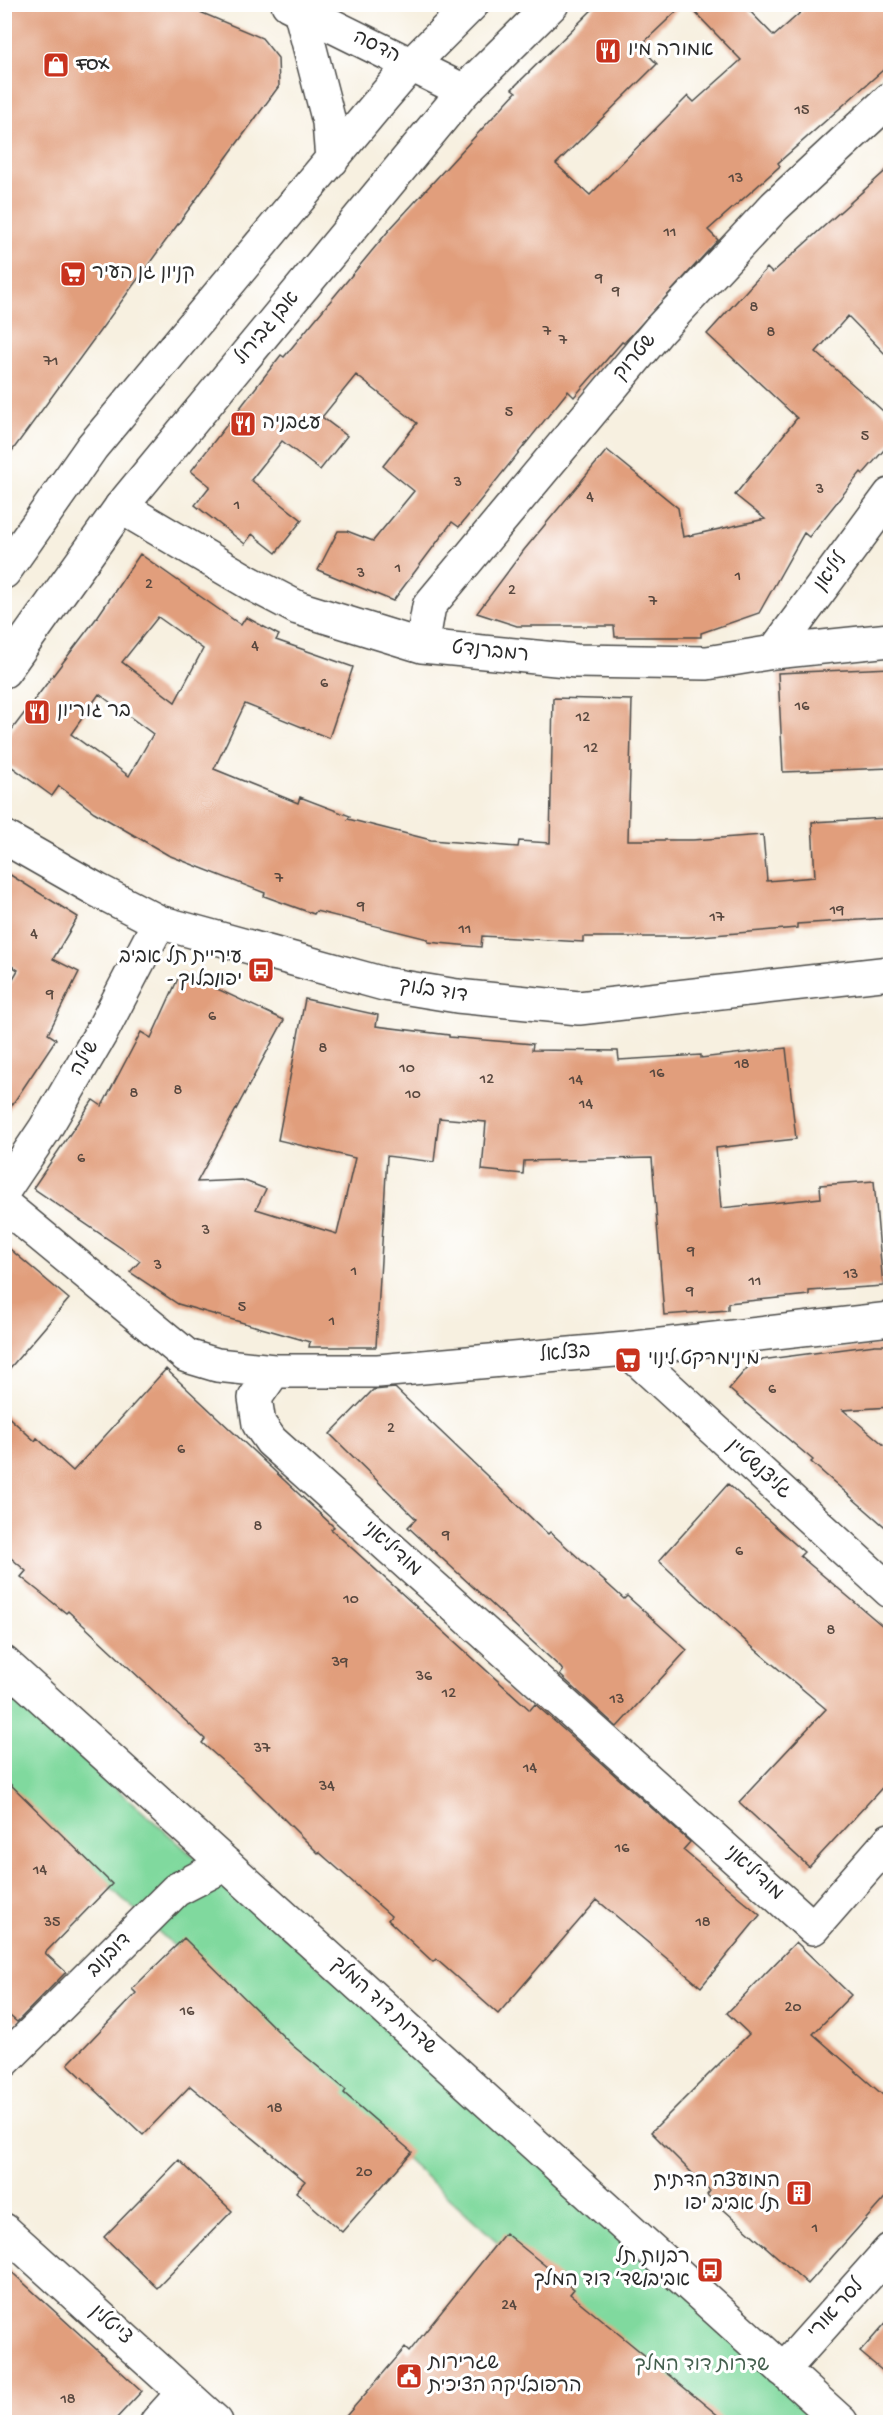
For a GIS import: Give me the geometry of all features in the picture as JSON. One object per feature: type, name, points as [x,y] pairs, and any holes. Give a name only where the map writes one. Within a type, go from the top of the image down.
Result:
[{"type":"street","points":[[4,572],[92,447],[411,65],[472,4]]},
{"type":"street","name":"אבן גבירול","points":[[4,671],[121,507],[464,91],[552,4]]},
{"type":"street","points":[[294,7],[329,122],[332,160]]},
{"type":"street","name":"הדסה","points":[[294,7],[464,91]]},
{"type":"street","name":"שטרוק","points":[[422,646],[429,606],[659,330],[775,206],[891,99]]},
{"type":"street","name":"ליליאן","points":[[774,652],[891,495]]},
{"type":"street","name":"רמברנדט","points":[[121,507],[250,583],[298,608],[422,646],[576,661],[707,663],[774,652],[891,640]]},
{"type":"street","name":"דוד בלוך","points":[[4,837],[159,922],[384,984],[457,996],[579,1008],[891,973]]},
{"type":"street","name":"שילה","points":[[4,1190],[45,1129],[96,1042],[159,922]]},
{"type":"street","points":[[4,1205],[187,1356],[217,1365],[274,1371]]},
{"type":"street","name":"בצלאל","points":[[274,1371],[378,1371],[626,1349],[891,1320]]},
{"type":"street","name":"גליצנשטיין","points":[[626,1349],[891,1591]]},
{"type":"street","name":"מודיליאני","points":[[274,1371],[255,1398],[259,1424],[271,1441],[813,1928],[891,1840]]},
{"type":"street","name":"שדרות דוד המלך","points":[[4,1663],[841,2422]]},
{"type":"street","name":"דובנוב","points":[[4,2061],[176,1890],[226,1864]]},
{"type":"street","name":"צייטלין","points":[[4,2230],[216,2422]]},
{"type":"street","name":"לסר אורי","points":[[783,2370],[891,2250]]},
{"type":"street","points":[[158,2422],[183,2393]]},
{"type":"green space","name":"שדרות דוד המלך","points":[[4,1690],[838,2422],[694,2422],[5,1791]]},
{"type":"building","name":"קניון גן העיר","points":[[4,4],[181,4],[262,38],[278,58],[279,86],[4,462]]},
{"type":"building","points":[[598,4],[684,4],[640,46],[657,64],[556,164],[590,195],[688,96],[694,102],[741,60],[687,4],[743,4],[774,36],[810,4],[891,4],[891,63],[778,163],[780,166],[708,230],[718,240],[624,343],[622,342],[574,397],[568,391],[459,527],[452,522],[393,601],[318,570],[338,531],[347,531],[373,541],[414,491],[383,466],[417,423],[356,375],[322,417],[347,436],[320,470],[282,441],[251,480],[302,520],[276,553],[252,534],[245,544],[195,505],[210,486],[191,471],[281,355],[284,357],[390,229],[516,92],[512,89]]},
{"type":"building","points":[[891,166],[891,360],[848,316],[816,352],[891,418],[891,442],[863,474],[861,472],[809,537],[804,533],[759,613],[701,633],[701,637],[615,637],[614,626],[517,626],[477,613],[524,550],[607,450],[678,508],[683,537],[765,519],[735,495],[797,418],[707,334],[767,268],[772,273]]},
{"type":"building","points":[[140,554],[241,625],[246,617],[279,635],[276,640],[353,667],[329,738],[245,704],[214,769],[298,803],[300,797],[350,816],[348,819],[431,840],[518,847],[519,841],[550,843],[553,698],[632,700],[628,840],[693,840],[763,835],[767,881],[815,877],[812,822],[887,818],[891,918],[797,924],[797,928],[689,937],[583,937],[583,942],[482,936],[481,947],[428,942],[428,939],[316,911],[314,914],[264,896],[265,893],[168,855],[94,812],[59,786],[52,796],[4,761],[4,740],[98,616]],"holes":[[[158,617],[203,649],[175,702],[122,662]],[[99,694],[153,734],[129,776],[71,734]]]},
{"type":"building","points":[[891,668],[891,768],[783,772],[778,673]]},
{"type":"building","points":[[4,871],[78,917],[53,959],[79,972],[48,1034],[56,1039],[4,1117],[4,994],[18,970],[4,961]]},
{"type":"building","points":[[181,972],[284,1020],[197,1182],[242,1180],[266,1189],[256,1209],[337,1234],[355,1158],[278,1140],[305,999],[378,1015],[376,1026],[449,1035],[449,1037],[533,1044],[532,1050],[618,1051],[619,1060],[701,1055],[701,1058],[786,1048],[796,1139],[716,1148],[721,1208],[821,1198],[820,1185],[874,1181],[883,1286],[809,1291],[809,1295],[728,1303],[728,1310],[664,1315],[652,1158],[524,1161],[523,1174],[482,1170],[486,1122],[439,1118],[434,1162],[387,1156],[376,1347],[309,1347],[310,1342],[178,1304],[130,1272],[140,1261],[33,1188],[93,1100],[102,1106],[141,1032],[151,1038]]},
{"type":"building","points":[[4,1244],[69,1299],[4,1375]]},
{"type":"building","points":[[875,1345],[891,1345],[891,1407],[843,1410],[891,1451],[891,1532],[811,1462],[813,1460],[729,1389],[753,1361]]},
{"type":"building","points":[[166,1369],[334,1527],[331,1529],[530,1710],[535,1704],[690,1842],[683,1850],[760,1915],[701,1987],[597,1900],[498,2014],[436,1959],[433,1962],[388,1920],[391,1916],[318,1853],[251,1786],[202,1743],[205,1739],[68,1611],[66,1613],[21,1577],[26,1571],[4,1552],[4,1413],[35,1441],[37,1438],[73,1471]]},
{"type":"building","points":[[395,1388],[548,1534],[550,1532],[624,1599],[627,1596],[687,1650],[617,1727],[560,1675],[563,1671],[561,1668],[408,1527],[416,1519],[330,1434],[373,1390]]},
{"type":"building","points":[[728,1484],[804,1552],[800,1556],[891,1633],[891,1778],[809,1867],[739,1802],[826,1709],[750,1645],[659,1561]]},
{"type":"building","points":[[4,1778],[112,1884],[45,1953],[66,1972],[17,2022],[4,2011]]},
{"type":"building","points":[[184,1938],[292,2045],[346,2090],[344,2093],[412,2152],[342,2232],[296,2192],[305,2181],[190,2086],[143,2135],[68,2064],[136,1993],[132,1989]]},
{"type":"building","points":[[796,1942],[851,1995],[813,2034],[891,2102],[891,2191],[808,2284],[707,2195],[710,2191],[651,2132],[749,2034],[727,2013]]},
{"type":"building","points":[[179,2160],[232,2211],[157,2288],[104,2237]]},
{"type":"building","points":[[505,2233],[574,2289],[570,2294],[726,2422],[341,2422],[405,2348],[409,2352]]},
{"type":"building","points":[[4,2265],[142,2391],[113,2422],[4,2422]]},
{"type":"building","points":[[891,2317],[891,2378],[860,2352]]},
{"type":"place","name":"אמורה מיו","points":[[608,51]]},
{"type":"place","name":"FOX","points":[[56,65]]},
{"type":"place","name":"קניון גן העיר","points":[[73,274]]},
{"type":"place","name":"עגבניה","points":[[243,424]]},
{"type":"place","name":"בר גוריון","points":[[37,712]]},
{"type":"place","name":"עיריית תל אביב - יפו/בלוך","points":[[261,970]]},
{"type":"place","name":"מינימרקט לינוי","points":[[628,1360]]},
{"type":"place","name":"המועצה הדתית תל אביב יפו","points":[[799,2193]]},
{"type":"place","name":"רבנות תל אביב/שד׳ דוד המלך","points":[[710,2270]]},
{"type":"place","name":"שגרירות הרפובליקה הצ'כית","points":[[409,2376]]}]
